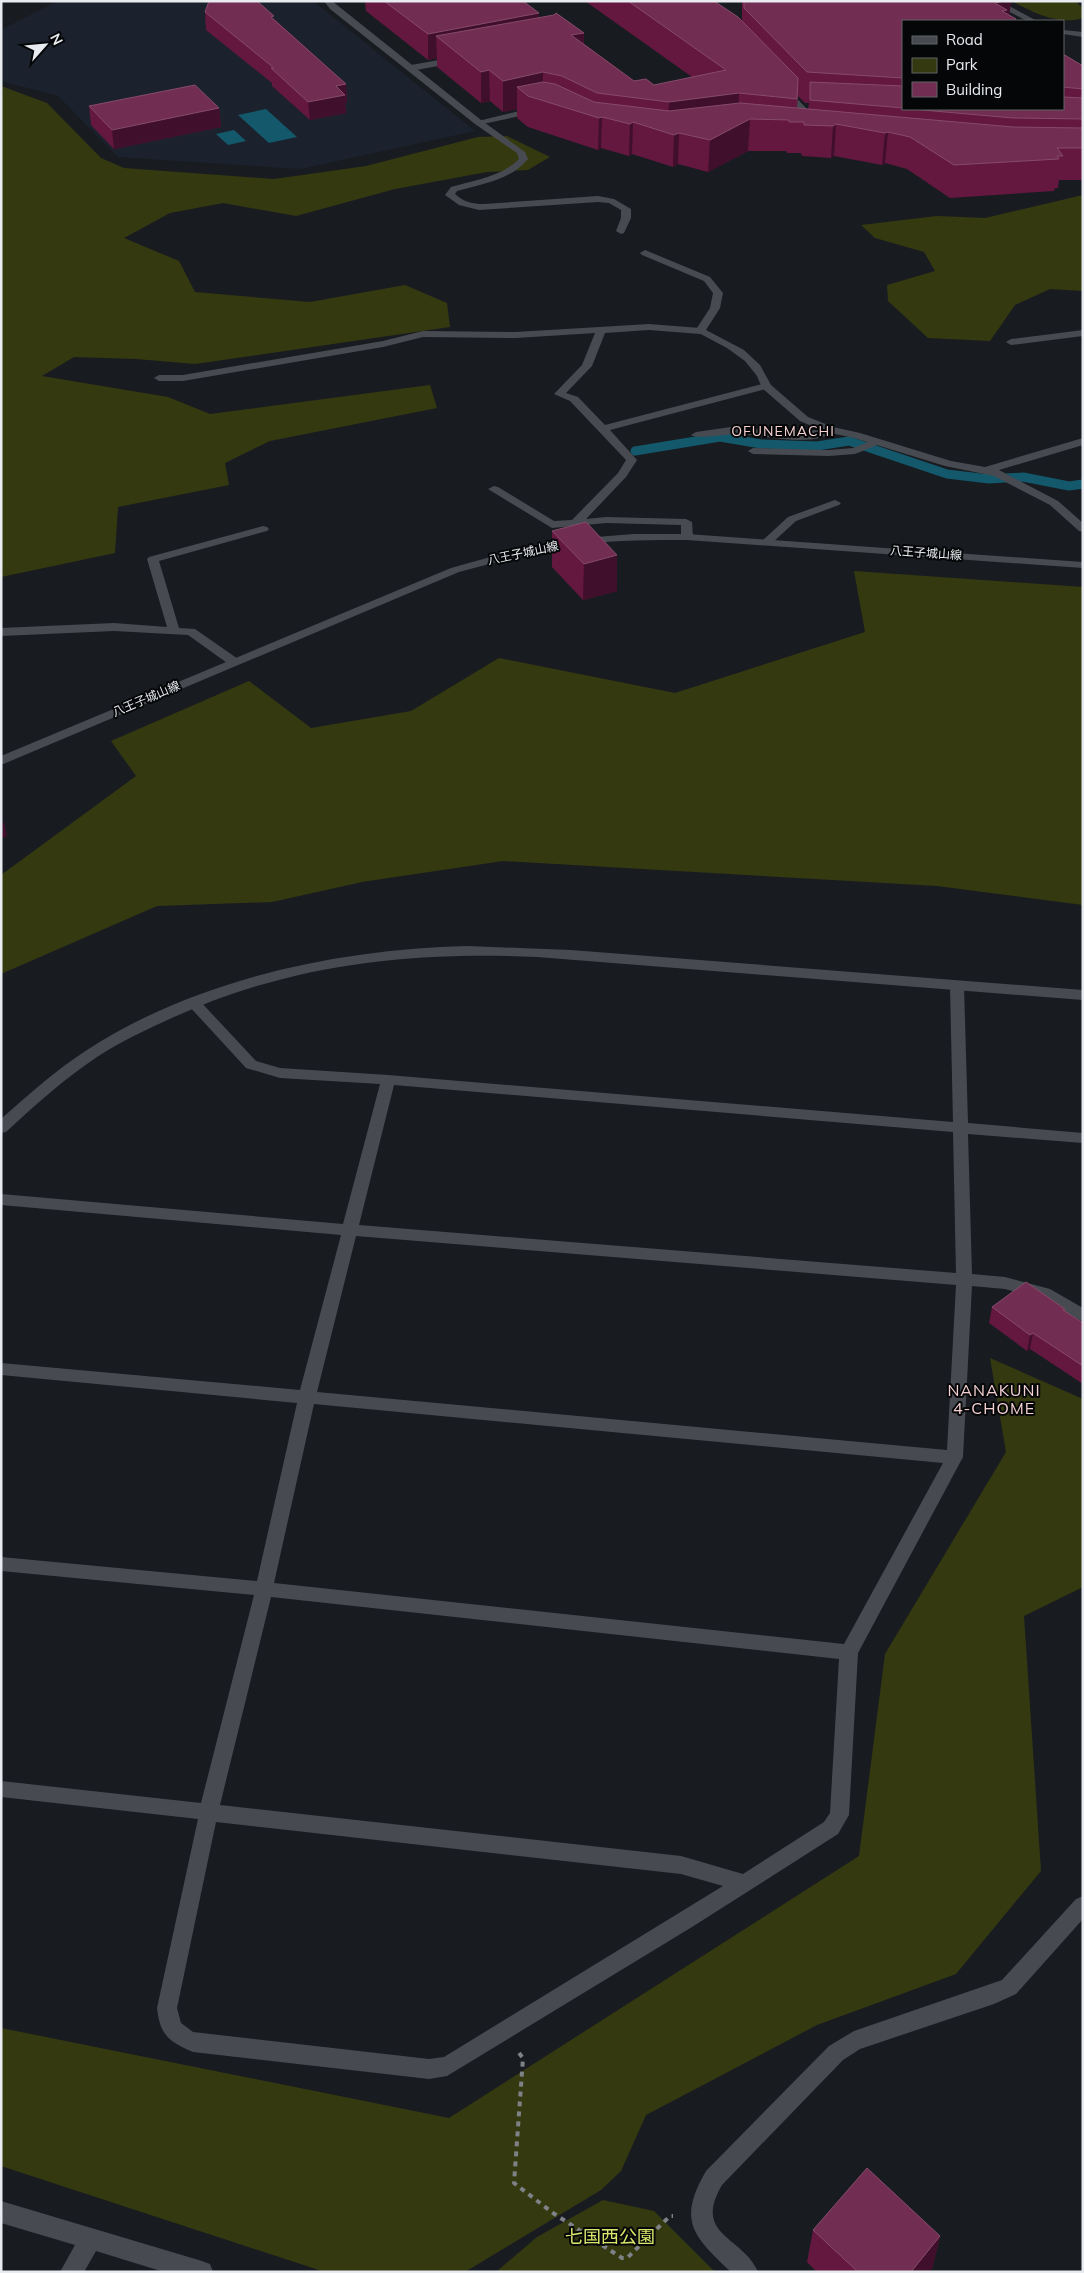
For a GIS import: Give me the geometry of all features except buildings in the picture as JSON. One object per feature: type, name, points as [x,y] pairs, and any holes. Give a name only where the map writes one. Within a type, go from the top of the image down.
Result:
[{"type":"street","points":[[328,1],[333,8],[478,122],[515,146],[524,159],[518,166],[505,173],[454,189],[450,195],[457,202],[470,207],[484,207],[598,199],[611,201],[626,209],[626,218],[621,231]]},
{"type":"street","points":[[993,1],[1031,20]]},
{"type":"street","points":[[1064,32],[1083,34]]},
{"type":"street","points":[[411,68],[467,58]]},
{"type":"street","points":[[775,80],[807,108],[796,134],[811,136]]},
{"type":"street","points":[[478,122],[543,108]]},
{"type":"street","points":[[645,253],[708,279],[718,293],[715,308],[700,331]]},
{"type":"street","points":[[160,378],[183,378],[364,348],[423,334],[516,335],[601,332],[649,327],[700,331],[724,341],[756,365],[765,378],[766,386],[804,418],[830,430],[949,464],[997,473],[1054,503],[1083,529]]},
{"type":"street","points":[[574,523],[622,475],[632,460],[574,398],[559,394],[587,366],[601,332]]},
{"type":"street","points":[[1011,342],[1083,333]]},
{"type":"street","points":[[602,428],[766,386]]},
{"type":"street","points":[[696,435],[731,430],[777,436],[814,436],[830,430]]},
{"type":"street","points":[[753,451],[855,451],[876,442]]},
{"type":"street","points":[[985,471],[1083,442]]},
{"type":"street","points":[[494,489],[552,525],[606,520],[686,522],[687,536]]},
{"type":"street","points":[[768,541],[792,518],[836,503]]},
{"type":"street","points":[[174,630],[153,559],[263,529]]},
{"type":"street","name":"八王子城山線","points":[[1,760],[417,584],[495,558],[583,542],[634,537],[687,536],[1083,565]]},
{"type":"street","points":[[1,632],[114,627],[191,632],[234,662]]},
{"type":"street","points":[[1,1128],[34,1098],[106,1045],[194,1003],[241,986],[333,962],[431,951],[528,952],[1083,995]]},
{"type":"street","points":[[388,1080],[307,1398],[264,1589],[209,1811],[167,2008],[169,2023],[178,2036],[193,2042],[429,2069],[447,2066],[686,1921],[832,1828],[839,1815],[849,1652],[955,1457],[964,1281],[962,1126],[957,986]]},
{"type":"street","points":[[194,1003],[251,1065],[280,1073],[962,1126],[1083,1138]]},
{"type":"street","points":[[1,1199],[350,1230],[1005,1283],[1050,1295],[1083,1316]]},
{"type":"street","points":[[1,1369],[955,1457]]},
{"type":"street","points":[[1,1564],[264,1589],[849,1652]]},
{"type":"street","points":[[1,1789],[681,1864],[744,1883]]},
{"type":"street","points":[[747,2272],[704,2228],[701,2216],[704,2195],[714,2178],[748,2141],[836,2053],[854,2041],[994,1994],[1009,1986],[1083,1905]]},
{"type":"street","points":[[1,2212],[202,2272]]},
{"type":"street","points":[[71,2272],[90,2240]]},
{"type":"path","points":[[523,2058],[514,2183],[553,2213],[622,2258],[627,2258],[670,2216],[701,2216]]},
{"type":"shaded area","points":[[58,1],[313,1],[475,131],[300,169],[118,157],[58,96],[1,81],[1,30]]},
{"type":"green space","points":[[1011,1],[1075,1],[1083,8],[1083,18],[1064,20],[1046,17]]},
{"type":"green space","points":[[1,86],[47,103],[101,158],[124,168],[274,179],[366,166],[478,137],[507,136],[550,157],[528,170],[487,172],[395,189],[296,216],[223,203],[170,213],[124,238],[179,261],[195,292],[310,302],[405,285],[447,303],[450,327],[195,364],[136,359],[74,357],[42,376],[168,397],[210,414],[430,385],[437,408],[270,441],[225,463],[229,485],[118,507],[115,553],[1,577]]},
{"type":"green space","points":[[1083,195],[1083,291],[1050,289],[1015,305],[990,341],[928,338],[888,301],[887,285],[935,271],[924,252],[875,238],[861,225],[937,216],[985,218]]},
{"type":"green space","points":[[854,571],[1083,587],[1083,905],[937,886],[503,861],[362,882],[272,902],[157,906],[1,974],[1,875],[136,776],[111,741],[249,681],[311,728],[411,711],[499,658],[675,693],[865,632]]},
{"type":"green space","points":[[990,1358],[1083,1399],[1083,1587],[1024,1616],[1041,1871],[956,1974],[817,2025],[646,2115],[621,2171],[601,2190],[465,2272],[325,2272],[1,2166],[1,2028],[449,2118],[859,1856],[885,1654],[1006,1452]]},
{"type":"green space","name":"七国西公園","points":[[603,2200],[654,2211],[715,2272],[496,2272],[537,2237]]},
{"type":"water","points":[[266,109],[297,137],[269,143],[238,115]]},
{"type":"water","points":[[234,130],[246,141],[228,145],[216,134]]},
{"type":"waterway","points":[[635,451],[720,437],[761,444],[817,446],[849,441],[947,474],[989,479],[1023,477],[1069,486],[1083,484]]},
{"type":"district","name":"OFUNEMACHI","points":[[783,431]]},
{"type":"district","name":"NANAKUNI 4-CHOME","points":[[994,1399]]}]
